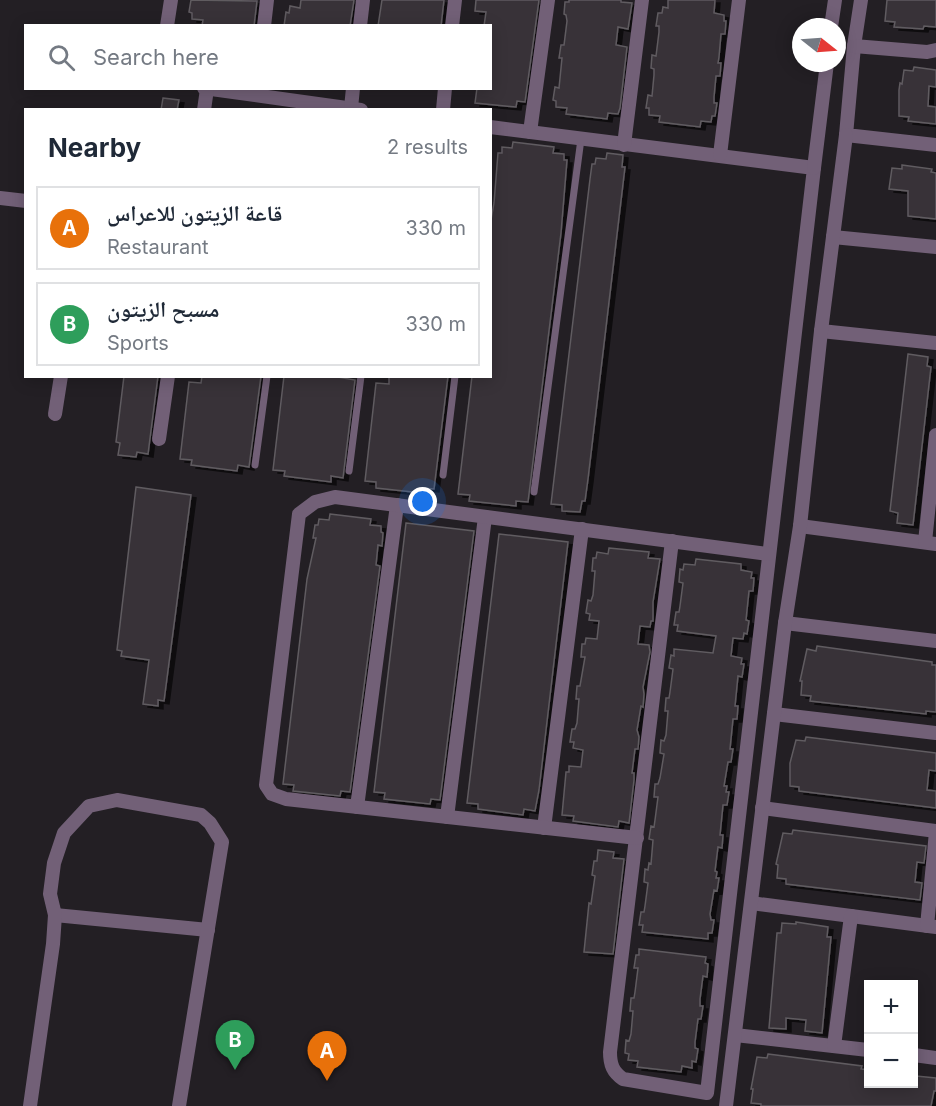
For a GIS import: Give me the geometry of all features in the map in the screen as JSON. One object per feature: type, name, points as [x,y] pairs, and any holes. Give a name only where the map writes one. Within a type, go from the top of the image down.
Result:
[{"type":"street","points":[[167,24],[171,0]]},
{"type":"street","points":[[264,24],[267,0]]},
{"type":"street","points":[[360,24],[363,0]]},
{"type":"street","points":[[452,24],[455,0]]},
{"type":"street","points":[[530,132],[548,0]]},
{"type":"street","points":[[624,145],[642,0]]},
{"type":"street","points":[[720,154],[740,0]]},
{"type":"street","points":[[832,18],[835,0]]},
{"type":"street","points":[[726,1106],[785,623],[800,526],[861,0]]},
{"type":"street","points":[[854,46],[927,52],[936,50]]},
{"type":"street","points":[[672,541],[610,1064],[616,1074],[623,1079],[707,1093],[826,72]]},
{"type":"street","points":[[204,108],[206,90]]},
{"type":"street","points":[[222,90],[255,92],[302,106],[338,108]]},
{"type":"street","points":[[353,90],[356,108]]},
{"type":"street","points":[[443,108],[445,90]]},
{"type":"street","points":[[492,127],[624,145],[720,154],[814,168]]},
{"type":"street","points":[[846,135],[936,145]]},
{"type":"street","points":[[0,198],[24,201]]},
{"type":"street","points":[[833,237],[936,247]]},
{"type":"street","points":[[821,331],[936,343]]},
{"type":"street","points":[[55,414],[61,378]]},
{"type":"street","points":[[159,439],[168,378]]},
{"type":"street","points":[[800,526],[930,543],[936,435]]},
{"type":"street","points":[[637,838],[286,799],[272,794],[266,785],[299,514],[315,502],[335,497],[768,554]]},
{"type":"street","points":[[357,807],[397,505]]},
{"type":"street","points":[[447,817],[485,517]]},
{"type":"street","points":[[544,828],[582,530]]},
{"type":"street","points":[[785,623],[936,641]]},
{"type":"street","points":[[774,714],[936,733]]},
{"type":"street","points":[[30,1106],[53,944],[55,915],[50,894],[54,863],[64,832],[89,806],[117,800],[201,814],[210,823],[222,842],[179,1106]]},
{"type":"street","points":[[751,903],[932,927],[936,831],[762,808]]},
{"type":"street","points":[[55,915],[208,930]]},
{"type":"street","points":[[834,1046],[851,916]]},
{"type":"street","points":[[735,1035],[864,1050]]},
{"type":"street","points":[[918,1056],[936,1058]]},
{"type":"lane","points":[[534,492],[580,139]]},
{"type":"lane","points":[[255,465],[267,378]]},
{"type":"lane","points":[[349,471],[361,378]]},
{"type":"lane","points":[[442,475],[455,378]]},
{"type":"building","points":[[191,0],[257,1],[254,24],[202,24],[203,20],[192,19],[192,13],[189,12]]},
{"type":"building","points":[[301,0],[354,0],[350,24],[284,24],[286,12],[289,13],[290,6],[300,8]]},
{"type":"building","points":[[382,0],[444,0],[441,24],[378,24]]},
{"type":"building","points":[[476,0],[539,0],[525,102],[517,101],[516,107],[475,103],[477,90],[492,90],[492,24],[484,24],[486,12],[475,11]]},
{"type":"building","points":[[569,0],[621,0],[621,2],[632,3],[628,29],[618,27],[616,45],[627,47],[620,108],[618,114],[608,113],[607,119],[566,114],[567,108],[556,107],[556,101],[553,100],[555,87],[559,88],[562,58],[559,58],[561,45],[564,45],[567,21],[564,14],[565,2]]},
{"type":"building","points":[[668,0],[715,0],[714,13],[724,15],[724,21],[726,21],[725,34],[721,34],[718,63],[721,63],[720,76],[716,76],[715,116],[712,116],[711,122],[701,121],[700,127],[659,122],[660,116],[649,115],[649,108],[646,108],[648,95],[652,96],[654,69],[651,68],[652,55],[656,56],[659,32],[659,26],[656,26],[658,13],[662,13],[663,7],[668,8]]},
{"type":"building","points":[[887,0],[936,0],[936,27],[924,26],[923,29],[894,27],[895,22],[885,21]]},
{"type":"building","points":[[914,67],[936,70],[936,87],[929,86],[928,106],[936,107],[936,124],[908,121],[909,117],[899,116],[900,83],[902,84],[904,70],[913,71]]},
{"type":"building","points":[[163,98],[179,100],[177,108],[161,108]]},
{"type":"building","points":[[513,142],[554,147],[553,153],[564,154],[564,160],[567,160],[561,233],[528,502],[516,501],[516,506],[469,501],[470,495],[458,494],[472,378],[492,378],[492,214],[498,153],[502,153],[502,147],[512,148]]},
{"type":"building","points":[[607,153],[623,155],[622,167],[625,167],[588,479],[585,501],[582,501],[580,512],[562,511],[562,505],[551,504],[590,179],[592,164],[595,164],[596,158],[606,159]]},
{"type":"building","points":[[902,165],[932,169],[931,172],[936,173],[936,219],[908,216],[908,191],[889,189],[892,168],[902,169]]},
{"type":"building","points":[[908,354],[928,357],[927,366],[931,367],[913,525],[897,523],[898,513],[890,511]]},
{"type":"building","points":[[124,378],[158,378],[148,454],[137,452],[136,457],[118,455],[120,443],[116,442]]},
{"type":"building","points":[[202,378],[261,378],[249,467],[238,465],[237,471],[191,465],[192,460],[180,459],[189,382],[201,383]]},
{"type":"building","points":[[284,378],[355,380],[343,478],[331,476],[331,482],[284,476],[285,471],[273,470]]},
{"type":"building","points":[[389,378],[448,378],[434,489],[423,488],[422,493],[376,488],[376,482],[365,481],[376,383],[389,384]]},
{"type":"building","points":[[136,487],[191,495],[164,701],[158,700],[158,706],[143,704],[149,660],[121,656],[122,651],[117,650]]},
{"type":"building","points":[[330,514],[371,519],[370,525],[381,526],[383,533],[382,546],[378,545],[376,565],[380,566],[350,792],[341,791],[340,796],[293,791],[294,785],[283,784],[307,579],[316,538],[313,538],[315,525],[318,525],[319,519],[329,520]]},
{"type":"building","points":[[406,523],[474,531],[440,800],[431,799],[430,804],[384,799],[385,793],[374,792]]},
{"type":"building","points":[[499,534],[568,542],[539,790],[535,811],[524,809],[523,815],[478,809],[478,804],[467,803]]},
{"type":"building","points":[[609,548],[649,552],[648,558],[660,559],[653,602],[653,621],[650,627],[640,626],[638,644],[649,645],[650,652],[643,687],[643,707],[641,706],[637,730],[638,749],[635,749],[632,773],[634,773],[634,780],[629,823],[619,821],[618,827],[573,821],[574,816],[562,815],[566,772],[569,772],[569,766],[581,767],[583,750],[573,748],[574,742],[570,742],[572,729],[575,729],[577,723],[579,699],[576,699],[577,686],[580,686],[585,657],[581,657],[582,644],[585,644],[586,638],[597,639],[599,621],[589,620],[590,614],[586,613],[588,600],[591,601],[593,595],[595,571],[592,571],[593,558],[596,558],[597,552],[608,554]]},
{"type":"building","points":[[696,559],[741,564],[741,570],[752,572],[751,578],[754,578],[753,591],[749,591],[747,634],[744,633],[743,639],[733,638],[731,656],[742,658],[741,664],[744,664],[742,677],[738,676],[735,706],[738,706],[737,719],[733,719],[730,749],[733,749],[724,786],[727,786],[726,792],[729,792],[727,805],[723,805],[720,835],[723,835],[722,848],[718,847],[715,871],[717,872],[716,878],[719,878],[717,891],[714,890],[710,914],[711,920],[714,920],[712,933],[708,933],[708,939],[642,932],[643,925],[639,925],[641,912],[644,912],[648,883],[644,882],[645,869],[648,870],[649,863],[651,864],[653,840],[649,839],[651,826],[654,827],[658,797],[654,797],[655,784],[658,784],[660,778],[664,754],[660,753],[661,740],[664,741],[666,735],[668,711],[665,711],[666,698],[669,698],[673,669],[669,668],[671,655],[674,656],[674,649],[713,653],[716,636],[677,631],[678,625],[674,625],[676,612],[679,612],[683,583],[679,582],[680,569],[683,570],[684,564],[695,565]]},
{"type":"building","points":[[817,646],[932,662],[932,665],[936,665],[936,712],[926,711],[926,714],[810,701],[811,696],[801,695],[802,681],[800,681],[807,649],[816,651]]},
{"type":"building","points":[[806,737],[936,753],[936,771],[929,770],[927,790],[936,791],[936,808],[799,791],[799,787],[790,786],[790,763],[796,740],[805,741]]},
{"type":"building","points":[[793,830],[926,846],[924,863],[917,862],[915,882],[922,883],[920,900],[786,884],[786,879],[777,878],[778,865],[776,864],[783,833],[792,834]]},
{"type":"building","points":[[598,850],[614,852],[613,858],[624,859],[613,954],[584,952],[589,903],[591,904],[595,876],[592,875]]},
{"type":"building","points":[[796,922],[828,927],[827,937],[831,937],[822,1033],[805,1031],[806,1020],[786,1018],[786,1029],[769,1028],[777,933],[781,933],[782,923],[796,924]]},
{"type":"building","points":[[639,949],[706,957],[707,977],[703,976],[700,1006],[703,1006],[701,1019],[698,1019],[695,1042],[695,1048],[698,1049],[696,1062],[692,1061],[692,1068],[682,1066],[681,1072],[637,1067],[638,1061],[628,1060],[629,1054],[625,1053],[626,1040],[629,1041],[631,1034],[633,1011],[630,1011],[631,998],[634,998],[635,992],[638,968],[634,968]]},
{"type":"building","points":[[768,1054],[862,1066],[864,1088],[918,1088],[918,1076],[936,1078],[936,1091],[934,1091],[931,1106],[761,1106],[761,1104],[751,1103],[753,1089],[751,1089],[757,1057],[767,1058]]},
{"type":"place","name":"مسبح الزيتون","points":[[235,1070]]},
{"type":"place","name":"قاعة الزيتون للاعراس","points":[[327,1081]]}]
